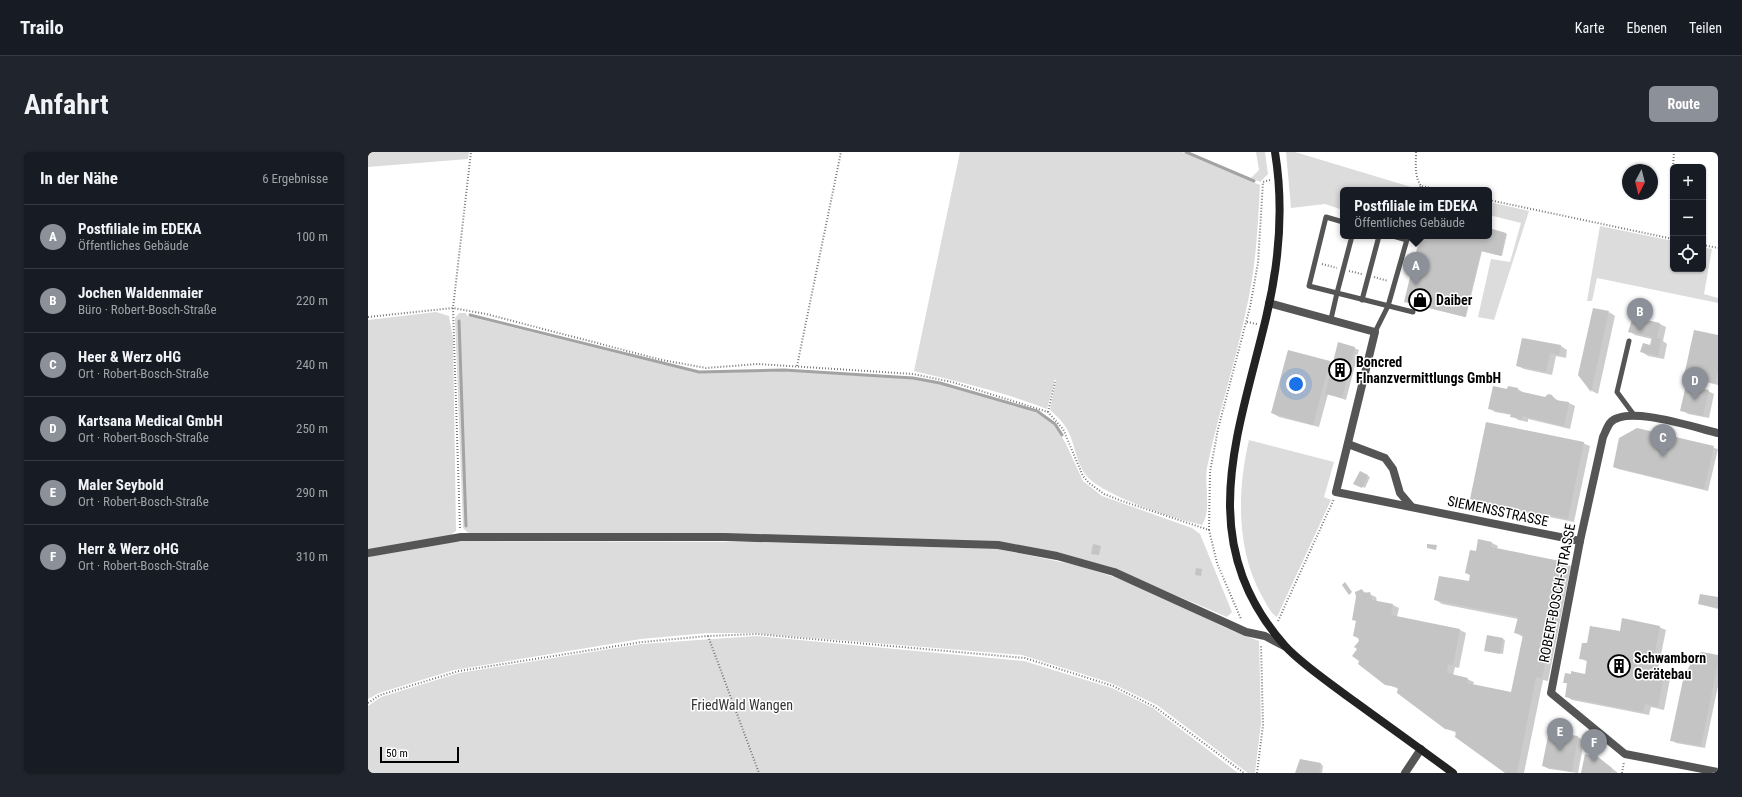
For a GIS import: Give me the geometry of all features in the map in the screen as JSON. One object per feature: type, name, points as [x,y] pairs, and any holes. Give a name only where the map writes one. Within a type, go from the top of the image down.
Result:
[{"type":"street","points":[[1275,152],[1280,179],[1278,250],[1269,303],[1240,423],[1229,500],[1233,543],[1241,574],[1254,603],[1273,631],[1287,647],[1321,677],[1454,773]]},
{"type":"street","points":[[1269,303],[1376,332],[1336,492]]},
{"type":"street","name":"ROBERT-BOSCH-STRASSE","points":[[1718,433],[1634,415],[1622,416],[1610,423],[1603,437],[1580,541],[1551,693],[1625,754],[1718,772]]},
{"type":"street","points":[[1348,444],[1385,458],[1393,469],[1400,493],[1411,506]]},
{"type":"street","name":"SIEMENSSTRASSE","points":[[1336,492],[1580,541]]},
{"type":"street","points":[[368,553],[461,537],[733,537],[998,545],[1057,556],[1114,572],[1246,632],[1261,635],[1287,647]]},
{"type":"street","points":[[1405,773],[1421,749]]},
{"type":"lane","points":[[1340,221],[1326,217],[1309,286],[1413,312]]},
{"type":"lane","points":[[1331,319],[1351,239]]},
{"type":"lane","points":[[1362,300],[1378,239]]},
{"type":"lane","points":[[1376,332],[1388,306],[1408,239]]},
{"type":"lane","points":[[1629,341],[1617,392],[1634,415]]},
{"type":"path","points":[[461,537],[453,308],[471,152]]},
{"type":"path","points":[[797,367],[841,152]]},
{"type":"path","points":[[1416,152],[1416,176],[1421,186],[1426,187]]},
{"type":"path","points":[[1673,164],[1674,152]]},
{"type":"path","points":[[1246,632],[1217,563],[1209,530],[1210,472],[1218,429],[1247,322],[1258,263],[1263,182],[1271,179],[1280,179]]},
{"type":"path","points":[[1672,236],[1673,200]]},
{"type":"path","points":[[1492,201],[1670,238]]},
{"type":"path","points":[[1706,246],[1718,248]]},
{"type":"path","points":[[1315,262],[1395,283]]},
{"type":"path","points":[[368,317],[453,308],[486,314],[662,360],[706,368],[758,364],[913,374],[952,382],[1048,412],[1063,429],[1083,476],[1089,483],[1104,494],[1209,530]]},
{"type":"path","points":[[1247,322],[1252,323]]},
{"type":"path","points":[[1048,412],[1055,382]]},
{"type":"path","points":[[1273,631],[1332,504],[1336,492]]},
{"type":"path","points":[[368,703],[380,695],[459,671],[588,649],[708,636],[756,634],[1025,658],[1113,686],[1155,707],[1244,773]]},
{"type":"path","points":[[1257,773],[1263,725],[1261,635]]},
{"type":"path","points":[[708,636],[759,773]]},
{"type":"green space","points":[[368,152],[469,152],[468,159],[368,167]]},
{"type":"green space","points":[[960,152],[1182,152],[1260,185],[1253,276],[1243,327],[1207,468],[1207,512],[1202,525],[1157,512],[1121,498],[1093,482],[1082,469],[1068,431],[1050,410],[1056,381],[1055,379],[1047,409],[998,392],[914,371]]},
{"type":"green space","points":[[1256,152],[1265,152],[1268,174],[1260,182],[1251,178],[1259,170]]},
{"type":"green space","points":[[1286,152],[1295,152],[1411,187],[1340,187],[1340,209],[1325,204],[1291,208]]},
{"type":"green space","points":[[1492,203],[1529,211],[1494,320],[1478,317],[1491,259],[1510,262],[1521,223],[1492,216]]},
{"type":"green space","points":[[1600,226],[1670,240],[1670,272],[1706,272],[1706,248],[1712,249],[1704,294],[1718,298],[1718,303],[1597,278],[1592,301],[1587,301]]},
{"type":"green space","points":[[436,312],[449,316],[453,339],[456,531],[449,536],[368,550],[368,320]]},
{"type":"green space","points":[[459,313],[466,313],[467,316],[697,373],[784,371],[913,379],[941,384],[1013,404],[1037,413],[1055,425],[1066,444],[1083,481],[1102,496],[1192,528],[1200,534],[1232,612],[1227,617],[1107,566],[1055,552],[1001,542],[473,535],[463,528],[455,318]]},
{"type":"green space","points":[[1249,440],[1334,462],[1324,497],[1331,500],[1277,617],[1269,609],[1254,580],[1244,541],[1241,520],[1241,500],[1242,480]]},
{"type":"green space","points":[[464,541],[752,542],[999,549],[1080,566],[1148,590],[1226,628],[1259,641],[1261,723],[1255,773],[1248,773],[1157,705],[1111,683],[1022,655],[754,633],[708,633],[641,639],[454,670],[379,693],[368,699],[368,556],[420,546]]},
{"type":"green space","name":"FriedWald Wangen","points":[[756,636],[1024,661],[1112,688],[1153,708],[1238,773],[368,773],[368,706],[381,697],[459,673],[641,644]]},
{"type":"building","points":[[1492,229],[1506,233],[1501,256],[1481,251],[1465,317],[1404,302],[1419,239],[1492,239]]},
{"type":"building","points":[[1593,308],[1609,311],[1591,392],[1578,375]]},
{"type":"building","points":[[1633,317],[1660,323],[1657,338],[1661,339],[1658,356],[1640,352],[1643,343],[1650,345],[1652,337],[1628,332]]},
{"type":"building","points":[[1694,330],[1718,335],[1718,370],[1715,383],[1684,376]]},
{"type":"building","points":[[1522,338],[1561,345],[1559,355],[1550,353],[1546,372],[1516,366]]},
{"type":"building","name":"Boncred FInanzvermittlungs GmbH","points":[[1338,342],[1355,347],[1342,398],[1325,394]]},
{"type":"building","points":[[1288,350],[1330,361],[1313,425],[1271,413]]},
{"type":"building","points":[[1686,385],[1709,390],[1703,416],[1680,411]]},
{"type":"building","points":[[1493,386],[1507,389],[1508,386],[1518,388],[1518,391],[1545,397],[1548,394],[1552,395],[1555,400],[1569,402],[1564,426],[1522,416],[1522,419],[1510,417],[1511,414],[1488,409]]},
{"type":"building","points":[[1486,422],[1584,442],[1568,519],[1470,499]]},
{"type":"building","points":[[1637,428],[1714,446],[1704,489],[1613,467],[1619,438]]},
{"type":"building","points":[[1360,471],[1368,475],[1362,488],[1353,484]]},
{"type":"building","points":[[1478,539],[1492,542],[1491,547],[1565,562],[1542,678],[1536,677],[1517,773],[1505,773],[1455,737],[1456,731],[1445,729],[1397,693],[1398,687],[1385,685],[1358,664],[1359,661],[1352,656],[1357,649],[1354,647],[1359,641],[1358,637],[1353,636],[1356,621],[1352,620],[1356,597],[1355,592],[1362,589],[1364,593],[1370,592],[1372,600],[1393,604],[1391,615],[1460,629],[1453,665],[1448,664],[1447,673],[1468,678],[1467,683],[1511,692],[1523,635],[1514,633],[1518,617],[1434,600],[1439,576],[1469,581],[1470,574],[1465,573],[1470,550],[1476,551]]},
{"type":"building","points":[[1093,544],[1101,546],[1099,555],[1091,554]]},
{"type":"building","points":[[1427,544],[1437,545],[1436,550],[1427,548]]},
{"type":"building","points":[[1196,568],[1202,569],[1201,576],[1195,575]]},
{"type":"building","points":[[1345,582],[1352,592],[1349,595],[1342,585]]},
{"type":"building","points":[[1700,594],[1718,597],[1718,608],[1698,604]]},
{"type":"building","name":"Schwamborn Gerätebau","points":[[1622,618],[1660,626],[1651,672],[1664,674],[1658,707],[1645,704],[1643,712],[1565,697],[1567,683],[1563,683],[1565,673],[1571,674],[1571,671],[1585,674],[1587,660],[1579,659],[1582,643],[1587,643],[1590,626],[1620,631]]},
{"type":"building","points":[[1487,635],[1503,638],[1500,654],[1484,651]]},
{"type":"building","points":[[1702,652],[1718,655],[1718,662],[1701,746],[1670,741],[1683,680],[1694,656]]},
{"type":"building","points":[[1549,731],[1578,736],[1572,772],[1542,766]]},
{"type":"building","points":[[1585,754],[1598,757],[1612,768],[1611,773],[1581,773]]},
{"type":"building","points":[[1300,759],[1321,763],[1319,773],[1295,773]]},
{"type":"waterway","points":[[1186,152],[1254,181]]},
{"type":"waterway","points":[[470,315],[699,372],[784,370],[913,378],[940,383],[1037,411],[1055,424],[1062,435]]},
{"type":"waterway","points":[[459,321],[466,526]]},
{"type":"place","name":"Postfiliale im EDEKA","points":[[1416,285]]},
{"type":"place","name":"Daiber","points":[[1420,300]]},
{"type":"place","name":"Jochen Waldenmaier","points":[[1640,331]]},
{"type":"place","name":"Boncred FInanzvermittlungs GmbH","points":[[1340,370]]},
{"type":"place","name":"Kartsana Medical GmbH","points":[[1695,400]]},
{"type":"place","name":"Heer & Werz oHG","points":[[1663,457]]},
{"type":"place","name":"Schwamborn Gerätebau","points":[[1619,666]]},
{"type":"place","name":"Maler Seybold","points":[[1560,751]]},
{"type":"place","name":"Herr & Werz oHG","points":[[1594,762]]}]
